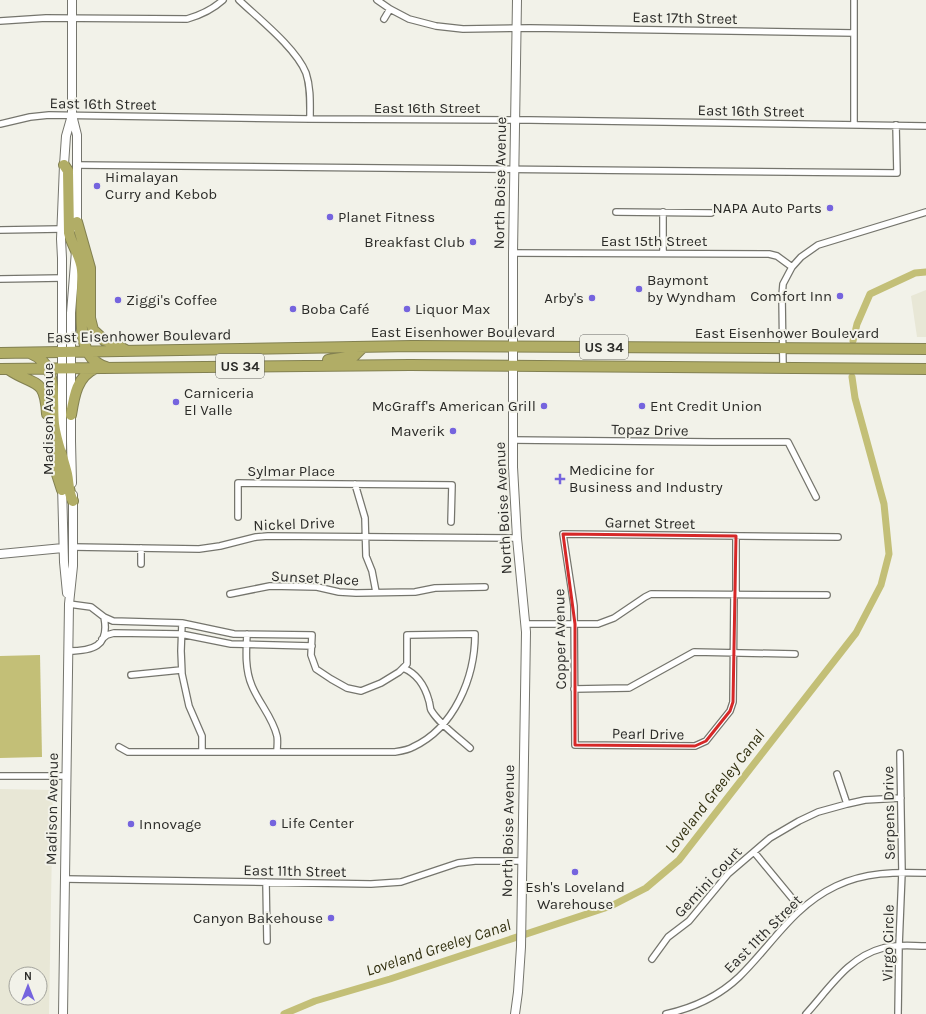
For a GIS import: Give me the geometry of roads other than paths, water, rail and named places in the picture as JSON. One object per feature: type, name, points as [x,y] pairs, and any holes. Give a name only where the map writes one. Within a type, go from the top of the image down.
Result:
[{"type":"highway","points":[[64,165],[68,171],[69,233],[81,262],[82,326],[87,352],[94,361],[108,368]]},
{"type":"highway","points":[[77,222],[90,268],[90,318],[93,330],[104,340],[128,351]]},
{"type":"highway","points":[[293,366],[354,356],[363,347]]},
{"type":"highway","name":"East Eisenhower Boulevard","points":[[0,354],[363,347],[783,349],[926,348]]},
{"type":"highway","points":[[28,353],[42,360],[48,369],[53,391],[55,429],[68,476],[70,495],[73,501]]},
{"type":"highway","name":"East Eisenhower Boulevard","points":[[4,369],[513,365],[926,369]]},
{"type":"highway","points":[[71,415],[75,395],[81,380],[88,372],[97,368]]},
{"type":"highway","points":[[4,369],[35,382],[45,395],[55,468],[62,490]]},
{"type":"main road","name":"Madison Avenue","points":[[69,604],[64,570],[62,456],[67,352],[76,251],[77,222],[77,135],[72,115],[72,0]]},
{"type":"main road","name":"North Boise Avenue","points":[[515,1014],[521,947],[520,926],[526,624],[517,538],[513,440],[513,253],[517,0]]},
{"type":"main road","name":"Madison Avenue","points":[[67,352],[62,278],[61,229],[66,136],[72,115]]},
{"type":"main road","name":"Madison Avenue","points":[[63,1014],[68,650],[69,604],[73,547],[71,415],[66,368]]},
{"type":"main road","points":[[0,554],[63,548]]},
{"type":"street","points":[[0,21],[27,18],[188,19],[206,12],[223,0]]},
{"type":"street","points":[[239,0],[292,52],[301,64],[306,74],[309,86],[310,119]]},
{"type":"street","name":"East 17th Street","points":[[377,0],[409,19],[448,28],[854,32]]},
{"type":"street","points":[[854,0],[854,124]]},
{"type":"street","points":[[384,19],[390,9]]},
{"type":"street","name":"East 16th Street","points":[[0,124],[30,117],[72,115],[926,126]]},
{"type":"street","points":[[77,165],[897,173],[896,125]]},
{"type":"street","points":[[616,212],[711,213]]},
{"type":"street","points":[[663,212],[663,253]]},
{"type":"street","points":[[783,367],[783,284],[792,267],[801,257],[818,245],[926,212]]},
{"type":"street","points":[[0,230],[61,229]]},
{"type":"street","name":"East 15th Street","points":[[513,253],[769,254],[777,256],[792,267]]},
{"type":"street","points":[[0,279],[62,278]]},
{"type":"street","name":"Topaz Drive","points":[[513,440],[788,442],[816,497]]},
{"type":"street","name":"Sylmar Place","points":[[238,517],[238,483],[452,485],[451,522]]},
{"type":"street","name":"Sylmar Place","points":[[355,484],[365,518],[365,537]]},
{"type":"street","name":"Garnet Street","points":[[563,534],[838,537]]},
{"type":"street","name":"Copper Avenue","points":[[563,534],[573,596],[575,624],[575,745]]},
{"type":"street","name":"Nickel Drive","points":[[73,547],[211,548],[262,536],[517,538]]},
{"type":"street","name":"Pearl Drive","points":[[575,745],[695,746],[706,741],[730,711],[733,702],[736,536]]},
{"type":"street","name":"Sunset Place","points":[[365,537],[366,556],[372,571],[376,592]]},
{"type":"street","points":[[141,548],[141,564]]},
{"type":"street","name":"Sunset Place","points":[[230,594],[270,586],[317,587],[339,592],[415,592],[435,588],[484,587]]},
{"type":"street","points":[[526,624],[598,624],[614,618],[645,596],[651,594],[827,595]]},
{"type":"street","points":[[69,604],[91,607],[104,617],[113,621],[182,623],[224,633],[312,635],[312,655],[316,668],[347,688],[361,691],[381,683],[399,672],[407,664],[407,635],[475,634],[472,664],[464,690],[453,711],[428,737],[413,747],[395,752],[128,752],[119,747]]},
{"type":"street","points":[[68,650],[92,649],[100,643],[105,631],[104,617]]},
{"type":"street","points":[[182,623],[181,670],[185,691],[202,736],[202,751]]},
{"type":"street","points":[[102,639],[106,635],[114,633],[181,634],[224,644],[312,646]]},
{"type":"street","points":[[247,634],[246,645],[248,673],[252,687],[275,729],[278,752]]},
{"type":"street","points":[[574,689],[629,688],[694,652],[795,654]]},
{"type":"street","points":[[403,668],[411,671],[421,681],[431,710],[470,748]]},
{"type":"street","points":[[131,675],[181,670]]},
{"type":"street","name":"Serpens Drive","points":[[900,753],[902,872]]},
{"type":"street","points":[[837,774],[846,804]]},
{"type":"street","points":[[0,776],[66,776]]},
{"type":"street","name":"Gemini Court","points":[[652,959],[668,937],[689,921],[728,874],[770,838],[798,821],[818,812],[846,804],[877,799],[901,798]]},
{"type":"street","points":[[754,852],[801,909]]},
{"type":"street","name":"East 11th Street","points":[[65,879],[371,884],[395,883],[467,861],[522,861]]},
{"type":"street","name":"East 11th Street","points":[[666,1014],[702,1003],[716,994],[738,977],[790,919],[801,909],[836,886],[853,879],[870,875],[902,872],[926,873]]},
{"type":"street","name":"Virgo Circle","points":[[898,1014],[898,946],[902,872]]},
{"type":"street","points":[[266,882],[267,941]]},
{"type":"street","points":[[806,1014],[843,972],[854,962],[882,948],[898,946],[926,946]]},
{"type":"waterway","name":"Loveland Greeley Canal","points":[[853,341],[857,324],[870,294],[915,273],[926,272]]},
{"type":"waterway","name":"Loveland Greeley Canal","points":[[284,1014],[315,1001],[390,979],[611,906],[646,888],[679,860],[856,633],[881,585],[889,554],[884,504],[855,398],[852,377]]},
{"type":"place","name":"Himalayan Curry and Kebob","points":[[97,186]]},
{"type":"place","name":"NAPA Auto Parts","points":[[830,208]]},
{"type":"place","name":"Planet Fitness","points":[[330,217]]},
{"type":"place","name":"Breakfast Club","points":[[473,242]]},
{"type":"place","name":"Baymont by Wyndham","points":[[639,289]]},
{"type":"place","name":"Comfort Inn","points":[[840,296]]},
{"type":"place","name":"Arby's","points":[[592,298]]},
{"type":"place","name":"Ziggi's Coffee","points":[[118,300]]},
{"type":"place","name":"Boba Café","points":[[293,309]]},
{"type":"place","name":"Liquor Max","points":[[407,309]]},
{"type":"place","name":"Carniceria El Valle","points":[[176,402]]},
{"type":"place","name":"McGraff's American Grill","points":[[544,406]]},
{"type":"place","name":"Ent Credit Union","points":[[642,406]]},
{"type":"place","name":"Maverik","points":[[453,431]]},
{"type":"place","name":"Medicine for Business and Industry","points":[[560,479]]},
{"type":"place","name":"Life Center","points":[[273,823]]},
{"type":"place","name":"Innovage","points":[[131,824]]},
{"type":"place","name":"Esh's Loveland Warehouse","points":[[575,872]]},
{"type":"place","name":"Canyon Bakehouse","points":[[331,918]]}]
